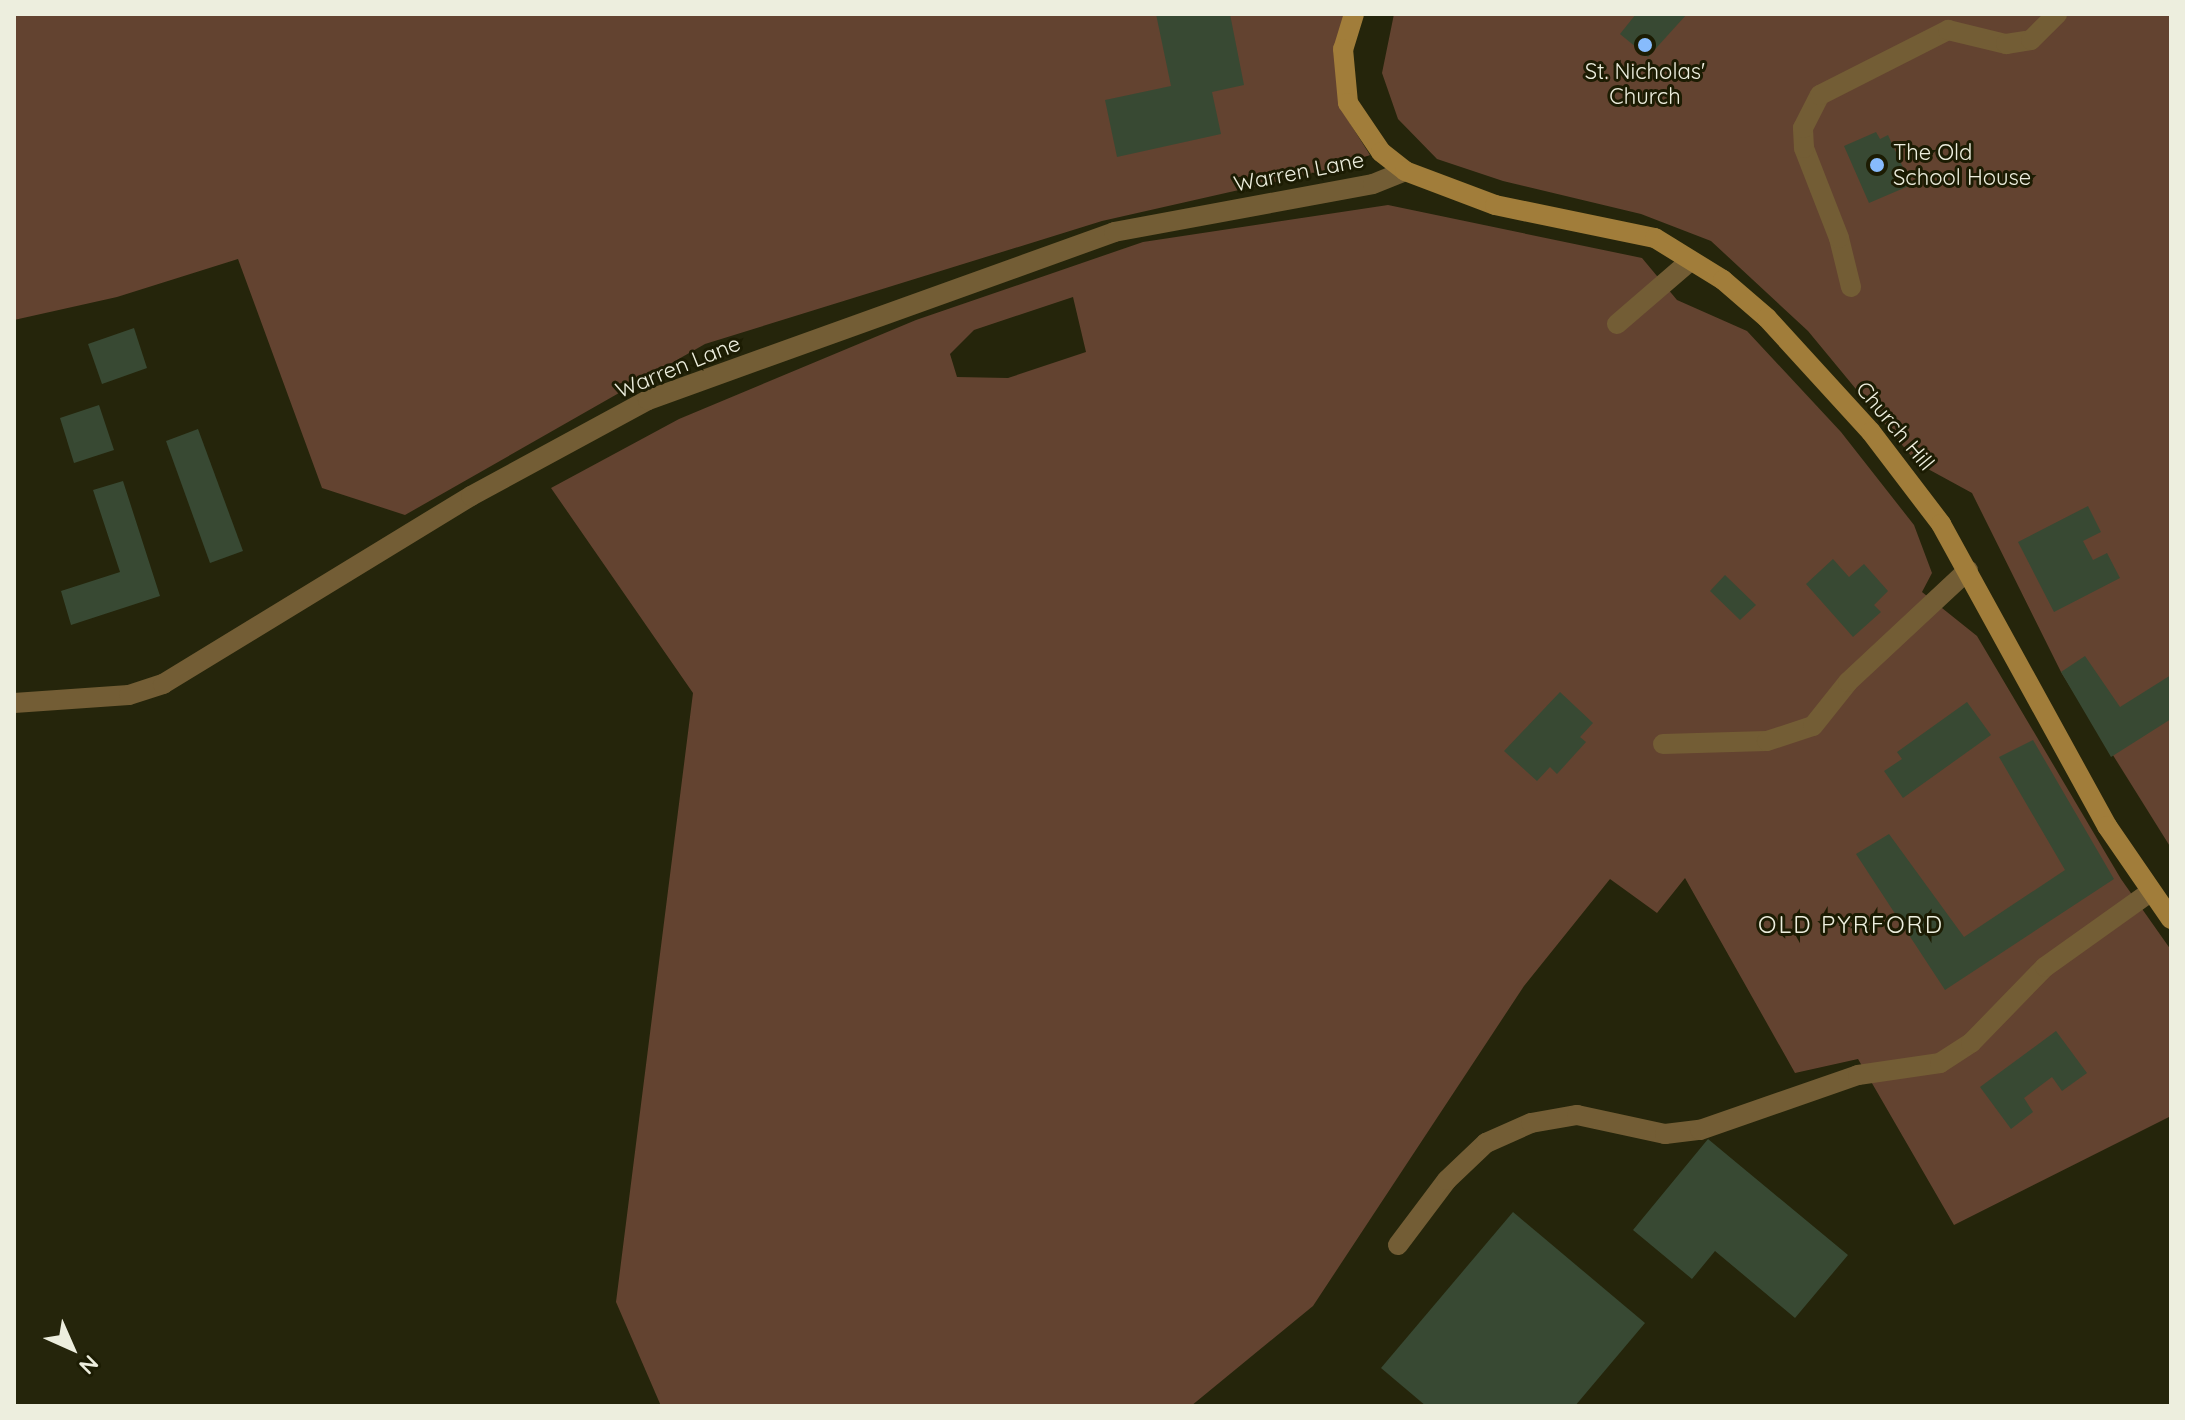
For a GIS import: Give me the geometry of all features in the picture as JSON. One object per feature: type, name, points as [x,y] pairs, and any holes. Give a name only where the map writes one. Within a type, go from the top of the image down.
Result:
[{"type":"main road","points":[[1354,14],[1343,49],[1348,103],[1373,142],[1405,171]]},
{"type":"main road","name":"Church Hill","points":[[1405,171],[1495,205],[1655,238],[1688,263],[1723,280],[1767,318],[1912,480],[1968,570],[2107,826],[2171,919]]},
{"type":"street","points":[[1851,287],[1839,238],[1804,148],[1803,128],[1820,95],[1948,30],[1965,38],[2018,42],[2031,40],[2057,14]]},
{"type":"street","name":"Warren Lane","points":[[14,703],[129,695],[163,684],[471,496],[648,400],[1114,232],[1373,184],[1405,171]]},
{"type":"street","points":[[1617,324],[1688,263]]},
{"type":"street","points":[[1663,744],[1767,741],[1813,726],[1871,658],[1968,570]]},
{"type":"street","points":[[1398,1245],[1447,1180],[1476,1153],[1531,1123],[1577,1115],[1665,1134],[1700,1130],[1858,1075],[1940,1063],[1971,1043],[2045,967],[2150,892]]},
{"type":"shaded area","points":[[14,14],[1348,14],[1341,109],[1370,155],[1340,167],[1102,221],[705,344],[405,515],[322,488],[238,259],[117,297],[14,320]]},
{"type":"shaded area","points":[[1394,14],[2171,14],[2171,848],[2061,672],[1972,493],[1917,463],[1808,331],[1711,241],[1641,214],[1503,181],[1437,159],[1398,119],[1382,73]]},
{"type":"shaded area","points":[[1388,205],[1642,258],[1677,300],[1747,331],[1841,432],[1914,525],[1932,573],[1922,592],[1977,636],[2121,879],[2171,950],[2171,1116],[1954,1225],[1858,1059],[1795,1073],[1685,878],[1657,913],[1610,879],[1524,986],[1313,1306],[1191,1406],[661,1406],[616,1302],[693,693],[551,488],[679,419],[916,320],[1143,242]],"holes":[[[1073,297],[1086,352],[1008,378],[957,377],[950,354],[974,330]]]},
{"type":"building","points":[[1156,14],[1230,14],[1244,85],[1212,92],[1221,134],[1117,157],[1105,100],[1171,86]]},
{"type":"building","name":"St. Nicholas' Church","points":[[1636,14],[1687,14],[1648,57],[1620,34]]},
{"type":"building","name":"The Old School House","points":[[1876,132],[1880,139],[1888,135],[1911,185],[1869,203],[1844,146]]},
{"type":"building","points":[[134,328],[147,368],[102,384],[88,344]]},
{"type":"building","points":[[99,405],[114,450],[74,463],[60,418]]},
{"type":"building","points":[[198,429],[243,551],[210,563],[166,441]]},
{"type":"building","points":[[123,481],[160,596],[71,625],[61,591],[120,572],[93,490]]},
{"type":"building","points":[[2088,506],[2101,532],[2083,541],[2093,560],[2107,553],[2120,578],[2054,612],[2018,542]]},
{"type":"building","points":[[1833,559],[1849,577],[1864,564],[1888,591],[1874,605],[1881,612],[1853,637],[1806,584]]},
{"type":"building","points":[[1725,575],[1756,605],[1740,620],[1710,591]]},
{"type":"building","points":[[2085,656],[2120,707],[2171,675],[2171,719],[2111,757],[2061,672]]},
{"type":"building","points":[[1560,692],[1593,723],[1580,737],[1586,742],[1557,774],[1550,767],[1537,781],[1504,751]]},
{"type":"building","points":[[1967,702],[1991,735],[1903,798],[1884,771],[1902,759],[1897,752]]},
{"type":"building","points":[[2033,740],[2114,879],[1945,990],[1856,854],[1889,834],[1964,937],[2065,870],[1999,757]]},
{"type":"building","points":[[2056,1031],[2087,1073],[2062,1091],[2052,1077],[2024,1098],[2033,1112],[2011,1129],[1980,1087]]},
{"type":"building","points":[[1708,1139],[1848,1255],[1795,1318],[1715,1251],[1692,1279],[1633,1230]]},
{"type":"building","points":[[1513,1212],[1645,1323],[1575,1406],[1426,1406],[1381,1368]]},
{"type":"place","name":"St. Nicholas' Church","points":[[1645,45]]},
{"type":"place","name":"The Old School House","points":[[1877,165]]},
{"type":"district","name":"OLD PYRFORD","points":[[1851,925]]}]
